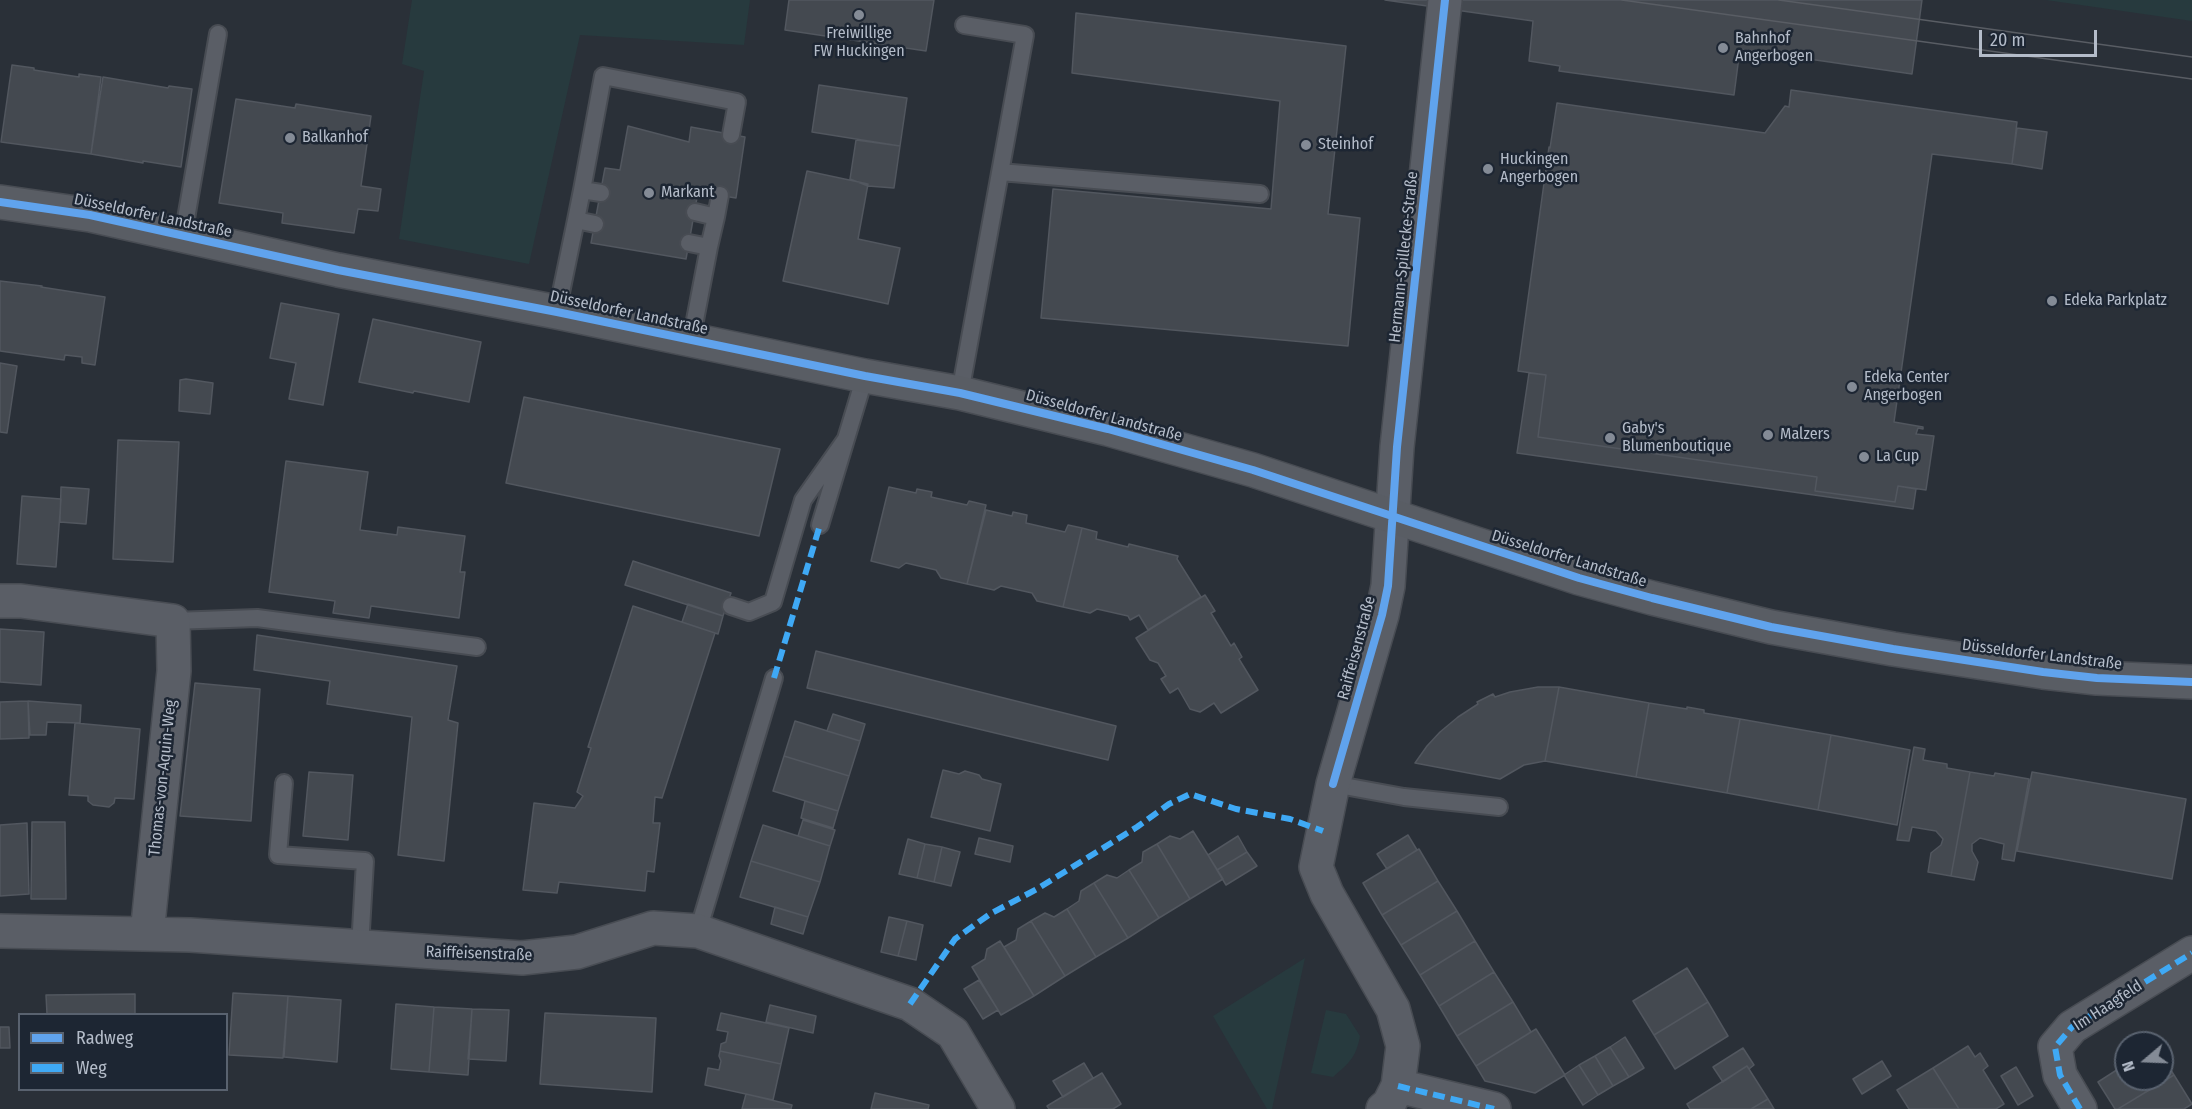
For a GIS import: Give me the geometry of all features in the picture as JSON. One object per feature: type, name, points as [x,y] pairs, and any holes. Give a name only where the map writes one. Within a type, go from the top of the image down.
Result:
[{"type":"main road","name":"Düsseldorfer Landstraße","points":[[0,202],[90,215],[338,270],[960,393],[1108,429],[1253,470],[1579,578],[1772,627],[1893,649],[2043,672],[2097,678],[2192,682]]},
{"type":"street","name":"Hermann-Spillecke-Straße","points":[[1392,516],[1397,447],[1445,0]]},
{"type":"street","name":"Raiffeisenstraße","points":[[1391,1097],[1403,1046],[1393,1010],[1327,894],[1316,867],[1333,784],[1382,615],[1388,585],[1392,516]]},
{"type":"street","points":[[0,601],[173,621]]},
{"type":"street","name":"Thomas-von-Aquin-Weg","points":[[147,934],[174,670],[173,621]]},
{"type":"street","name":"Raiffeisenstraße","points":[[0,931],[147,934],[522,958],[577,952],[653,928],[698,932],[910,1004],[953,1033],[998,1109]]},
{"type":"street","name":"Im Haagfeld","points":[[2080,1109],[2061,1075],[2055,1047],[2072,1027],[2192,953]]},
{"type":"street","points":[[1391,1097],[1494,1109]]},
{"type":"lane","points":[[960,393],[1025,35],[964,25]]},
{"type":"lane","points":[[183,236],[218,34]]},
{"type":"lane","points":[[557,312],[603,76],[737,102],[731,135]]},
{"type":"lane","points":[[1000,172],[1260,194]]},
{"type":"lane","points":[[582,189],[601,193]]},
{"type":"lane","points":[[691,341],[720,195]]},
{"type":"lane","points":[[694,212],[716,216]]},
{"type":"lane","points":[[576,220],[595,224]]},
{"type":"lane","points":[[689,243],[710,247]]},
{"type":"lane","points":[[820,525],[865,376]]},
{"type":"lane","points":[[731,606],[749,612],[773,603],[803,500],[846,439]]},
{"type":"lane","points":[[173,621],[257,618],[477,647]]},
{"type":"lane","points":[[698,932],[774,678]]},
{"type":"lane","points":[[284,783],[278,855],[365,861],[360,947]]},
{"type":"lane","points":[[1333,784],[1404,797],[1499,807]]},
{"type":"green space","points":[[412,0],[750,0],[744,45],[580,35],[529,264],[399,239],[424,71],[402,64]]},
{"type":"green space","points":[[2046,0],[2192,0],[2192,21]]},
{"type":"green space","points":[[1305,958],[1272,1109],[1267,1109],[1213,1016]]},
{"type":"green space","points":[[1326,1010],[1346,1014],[1360,1036],[1351,1060],[1333,1077],[1311,1073]]},
{"type":"building","name":"Freiwillige FW Huckingen","points":[[789,0],[934,0],[926,51],[785,30]]},
{"type":"building","name":"Bahnhof Angerbogen","points":[[1385,0],[1922,0],[1912,74],[1740,49],[1734,95],[1559,71],[1560,66],[1529,61],[1533,21]]},
{"type":"building","name":"Steinhof","points":[[1076,13],[1346,46],[1328,214],[1360,218],[1348,346],[1041,318],[1053,189],[1271,209],[1280,101],[1072,73]]},
{"type":"building","points":[[12,65],[79,77],[79,74],[101,77],[91,154],[1,142]]},
{"type":"building","points":[[103,77],[168,88],[169,86],[192,89],[181,167],[91,154]]},
{"type":"building","points":[[819,85],[907,98],[900,146],[812,132]]},
{"type":"building","points":[[1791,90],[2017,122],[2012,164],[1932,154],[1894,422],[1923,427],[1923,429],[1918,428],[1916,434],[1934,436],[1926,490],[1898,486],[1895,502],[1815,491],[1817,477],[1538,437],[1546,375],[1518,371],[1557,103],[1765,133],[1785,106],[1789,107]]},
{"type":"building","points":[[236,99],[295,108],[296,104],[371,116],[361,186],[381,189],[378,211],[358,209],[354,233],[282,223],[283,213],[219,203]]},
{"type":"building","name":"Markant","points":[[628,126],[689,142],[691,127],[745,137],[736,198],[698,192],[686,259],[591,243],[605,168],[620,170]]},
{"type":"building","points":[[2017,128],[2047,132],[2042,169],[2012,164]]},
{"type":"building","points":[[856,140],[900,146],[894,188],[868,186],[850,179]]},
{"type":"building","points":[[807,171],[868,184],[858,239],[900,248],[888,304],[783,281]]},
{"type":"building","points":[[0,281],[105,297],[95,365],[82,363],[82,357],[65,355],[64,360],[0,351]]},
{"type":"building","points":[[281,303],[339,314],[323,405],[289,399],[296,363],[270,358]]},
{"type":"building","points":[[373,319],[481,342],[469,402],[359,382]]},
{"type":"building","points":[[0,363],[17,366],[7,433],[0,432]]},
{"type":"building","points":[[1529,373],[1546,375],[1538,437],[1817,477],[1815,491],[1895,502],[1898,486],[1916,489],[1913,509],[1517,453]]},
{"type":"building","points":[[180,380],[213,383],[210,414],[179,411]]},
{"type":"building","points":[[524,397],[780,449],[759,536],[506,483]]},
{"type":"building","points":[[118,440],[179,442],[173,562],[113,559]]},
{"type":"building","points":[[286,461],[368,472],[360,530],[397,535],[398,527],[465,536],[460,572],[465,572],[459,618],[371,606],[369,618],[333,613],[335,601],[269,592]]},
{"type":"building","points":[[61,487],[89,489],[86,524],[60,522]]},
{"type":"building","points":[[889,487],[916,493],[917,489],[932,492],[931,497],[967,505],[969,501],[986,505],[967,584],[941,578],[936,570],[906,563],[899,568],[871,561]]},
{"type":"building","points":[[22,496],[61,499],[56,567],[17,564]]},
{"type":"building","points":[[986,510],[1012,516],[1013,512],[1027,515],[1026,523],[1065,532],[1068,525],[1082,528],[1063,607],[1037,601],[1032,593],[1001,586],[994,590],[967,584]]},
{"type":"building","points":[[1082,528],[1097,532],[1096,539],[1128,547],[1129,544],[1178,556],[1177,559],[1201,597],[1148,630],[1139,615],[1130,620],[1128,616],[1097,609],[1090,613],[1063,607]]},
{"type":"building","points":[[633,561],[731,593],[723,616],[625,585]]},
{"type":"building","points":[[1205,595],[1215,611],[1211,613],[1231,646],[1234,643],[1242,657],[1239,659],[1258,690],[1221,713],[1214,703],[1200,712],[1190,709],[1178,688],[1170,693],[1161,679],[1166,676],[1158,663],[1150,660],[1136,638]]},
{"type":"building","points":[[688,604],[723,616],[718,634],[682,622]]},
{"type":"building","points":[[633,606],[715,633],[662,798],[655,797],[653,823],[660,823],[654,872],[647,871],[645,891],[559,882],[557,893],[523,890],[534,803],[575,808],[583,796],[577,792],[591,748],[588,747]]},
{"type":"building","points":[[0,629],[44,632],[41,685],[0,682]]},
{"type":"building","points":[[257,635],[457,666],[448,720],[458,723],[444,861],[398,855],[412,717],[327,704],[330,681],[254,670]]},
{"type":"building","points":[[816,651],[1116,726],[1108,760],[807,688]]},
{"type":"building","points":[[195,683],[260,689],[251,821],[180,816]]},
{"type":"building","points":[[1538,687],[1559,687],[1545,761],[1524,765],[1500,779],[1415,763],[1440,732],[1478,704],[1477,702],[1493,694],[1495,697]]},
{"type":"building","points":[[1559,687],[1649,703],[1636,777],[1545,761]]},
{"type":"building","points":[[28,701],[29,738],[0,739],[0,702]]},
{"type":"building","points":[[28,701],[81,705],[80,723],[47,722],[46,735],[30,735]]},
{"type":"building","points":[[1649,703],[1687,709],[1687,707],[1704,710],[1704,713],[1740,719],[1727,793],[1636,777]]},
{"type":"building","points":[[833,714],[865,724],[860,741],[827,731]]},
{"type":"building","points":[[1740,719],[1831,735],[1818,810],[1727,793]]},
{"type":"building","points":[[795,721],[860,741],[849,776],[784,756]]},
{"type":"building","points":[[75,723],[140,729],[134,799],[115,798],[114,803],[109,807],[93,805],[88,801],[88,796],[69,795]]},
{"type":"building","points":[[1831,735],[1910,750],[1897,825],[1818,810]]},
{"type":"building","points":[[1914,747],[1925,749],[1923,760],[1947,764],[1947,768],[1970,772],[1951,876],[1928,872],[1931,853],[1941,845],[1943,839],[1936,831],[1912,827],[1909,841],[1897,840]]},
{"type":"building","points":[[784,756],[849,776],[838,811],[773,791]]},
{"type":"building","points":[[943,770],[959,774],[965,771],[1001,784],[990,831],[931,817]]},
{"type":"building","points":[[309,772],[353,775],[348,840],[303,836]]},
{"type":"building","points":[[1970,772],[1994,776],[1995,773],[2029,779],[2014,861],[2002,859],[2004,844],[1980,838],[1972,844],[1972,851],[1978,862],[1974,880],[1951,876]]},
{"type":"building","points":[[2032,772],[2186,799],[2172,879],[2017,851]]},
{"type":"building","points":[[805,801],[838,811],[833,828],[801,818]]},
{"type":"building","points":[[803,820],[835,830],[830,846],[798,836]]},
{"type":"building","points":[[32,822],[65,822],[66,899],[31,899]]},
{"type":"building","points":[[27,823],[29,894],[0,896],[0,825]]},
{"type":"building","points":[[763,825],[830,846],[820,882],[751,861]]},
{"type":"building","points":[[1193,831],[1223,879],[1190,899],[1157,844],[1170,836],[1180,839]]},
{"type":"building","points":[[1408,835],[1417,850],[1387,869],[1377,854]]},
{"type":"building","points":[[1238,836],[1247,852],[1217,870],[1208,855]]},
{"type":"building","points":[[979,838],[1013,846],[1010,862],[975,854]]},
{"type":"building","points":[[908,839],[925,844],[917,878],[899,874]]},
{"type":"building","points":[[925,844],[942,847],[934,882],[917,878]]},
{"type":"building","points":[[1157,844],[1190,899],[1159,918],[1129,870],[1142,862],[1143,852]]},
{"type":"building","points":[[942,847],[960,852],[951,886],[934,882]]},
{"type":"building","points":[[1419,849],[1438,881],[1382,915],[1363,883]]},
{"type":"building","points":[[1247,852],[1257,866],[1226,885],[1217,870]]},
{"type":"building","points":[[751,861],[820,882],[808,917],[740,897]]},
{"type":"building","points":[[1129,870],[1159,918],[1128,938],[1094,883],[1107,875],[1117,878]]},
{"type":"building","points":[[1438,881],[1457,911],[1401,945],[1382,915]]},
{"type":"building","points":[[1094,883],[1128,938],[1096,957],[1067,909],[1079,901],[1081,891]]},
{"type":"building","points":[[775,907],[808,917],[803,934],[771,924]]},
{"type":"building","points":[[1067,909],[1096,957],[1065,976],[1031,921],[1045,913],[1054,917]]},
{"type":"building","points":[[1457,911],[1475,941],[1420,975],[1401,945]]},
{"type":"building","points":[[889,917],[907,921],[898,956],[881,952]]},
{"type":"building","points":[[907,921],[923,925],[916,960],[898,956]]},
{"type":"building","points":[[1031,921],[1065,976],[1034,996],[1004,947],[1016,940],[1018,929]]},
{"type":"building","points":[[1000,941],[1034,996],[1001,1015],[972,967],[985,959],[987,949]]},
{"type":"building","points":[[1475,941],[1494,972],[1439,1006],[1420,975]]},
{"type":"building","points":[[1687,968],[1708,1002],[1654,1035],[1633,1001]]},
{"type":"building","points":[[1494,972],[1513,1002],[1457,1036],[1439,1006]]},
{"type":"building","points":[[979,980],[998,1010],[983,1019],[964,989]]},
{"type":"building","points":[[233,993],[288,996],[283,1058],[229,1055]]},
{"type":"building","points":[[135,994],[135,1013],[47,1013],[46,995]]},
{"type":"building","points":[[288,996],[341,1000],[337,1062],[284,1057]]},
{"type":"building","points":[[1513,1002],[1531,1032],[1476,1066],[1457,1036]]},
{"type":"building","points":[[1708,1002],[1728,1036],[1675,1069],[1654,1035]]},
{"type":"building","points":[[396,1004],[434,1007],[429,1072],[391,1069]]},
{"type":"building","points":[[770,1005],[816,1016],[813,1033],[766,1022]]},
{"type":"building","points":[[434,1007],[472,1009],[468,1075],[429,1072]]},
{"type":"building","points":[[472,1009],[509,1010],[506,1061],[468,1059]]},
{"type":"building","points":[[545,1013],[656,1018],[652,1092],[540,1084]]},
{"type":"building","points":[[721,1013],[789,1028],[781,1064],[720,1051],[721,1044],[726,1042],[728,1032],[717,1030]]},
{"type":"building","points":[[0,1027],[9,1027],[10,1048],[0,1048]]},
{"type":"building","points":[[1536,1029],[1565,1075],[1535,1093],[1485,1081],[1476,1066]]},
{"type":"building","points":[[1625,1037],[1644,1068],[1629,1077],[1610,1047]]},
{"type":"building","points":[[1968,1046],[1975,1057],[1980,1053],[1988,1066],[1983,1070],[2004,1104],[1996,1109],[1959,1109],[1933,1068]]},
{"type":"building","points":[[1610,1047],[1629,1077],[1613,1086],[1595,1056]]},
{"type":"building","points":[[1743,1048],[1754,1065],[1749,1069],[1747,1066],[1723,1082],[1713,1067]]},
{"type":"building","points":[[720,1051],[781,1064],[773,1100],[705,1085],[708,1068],[719,1070]]},
{"type":"building","points":[[1595,1056],[1613,1086],[1598,1095],[1579,1065]]},
{"type":"building","points":[[1882,1061],[1891,1076],[1862,1094],[1853,1079]]},
{"type":"building","points":[[1084,1063],[1093,1078],[1063,1097],[1053,1081]]},
{"type":"building","points":[[1579,1065],[1598,1095],[1583,1105],[1564,1075]]},
{"type":"building","points":[[1747,1066],[1768,1099],[1751,1109],[1690,1109],[1687,1104]]},
{"type":"building","points":[[2016,1067],[2033,1096],[2018,1105],[2001,1076]]},
{"type":"building","points":[[1933,1068],[1959,1109],[1909,1109],[1897,1090]]},
{"type":"building","points":[[2114,1072],[2114,1091],[2148,1091],[2115,1109],[2098,1082]]},
{"type":"building","points":[[1102,1073],[1121,1104],[1113,1109],[1049,1109],[1047,1106]]},
{"type":"building","points":[[2174,1075],[2192,1104],[2184,1109],[2118,1109],[2148,1091],[2174,1091]]},
{"type":"building","points":[[875,1093],[929,1105],[928,1109],[871,1109]]},
{"type":"building","points":[[746,1094],[792,1105],[791,1109],[742,1109]]},
{"type":"building","points":[[1768,1099],[1774,1109],[1751,1109]]},
{"type":"tram line","points":[[1622,0],[2192,79]]},
{"type":"tram line","points":[[1779,0],[2192,57]]},
{"type":"marked path","points":[[774,678],[820,525]]},
{"type":"marked path","points":[[910,1004],[955,939],[990,914],[1037,889],[1137,827],[1169,804],[1190,794],[1236,809],[1290,819],[1323,831]]},
{"type":"marked path","points":[[2080,1109],[2060,1075],[2055,1047],[2072,1027],[2192,953]]},
{"type":"marked path","points":[[1398,1086],[1494,1109]]},
{"type":"cycle path","points":[[1333,784],[1382,615],[1388,586],[1397,447],[1445,0]]},
{"type":"cycle path","points":[[0,202],[90,215],[338,270],[960,393],[1108,429],[1253,470],[1579,578],[1771,627],[2043,672],[2097,678],[2192,682]]},
{"type":"place","name":"Freiwillige FW Huckingen","points":[[859,15]]},
{"type":"place","name":"Bahnhof Angerbogen","points":[[1723,48]]},
{"type":"place","name":"Balkanhof","points":[[290,138]]},
{"type":"place","name":"Steinhof","points":[[1306,145]]},
{"type":"place","name":"Huckingen Angerbogen","points":[[1488,169]]},
{"type":"place","name":"Markant","points":[[649,193]]},
{"type":"place","name":"Edeka Parkplatz","points":[[2052,301]]},
{"type":"place","name":"Edeka Center Angerbogen","points":[[1852,387]]},
{"type":"place","name":"Malzers","points":[[1768,435]]},
{"type":"place","name":"Gaby's Blumenboutique","points":[[1610,438]]},
{"type":"place","name":"La Cup","points":[[1864,457]]}]
